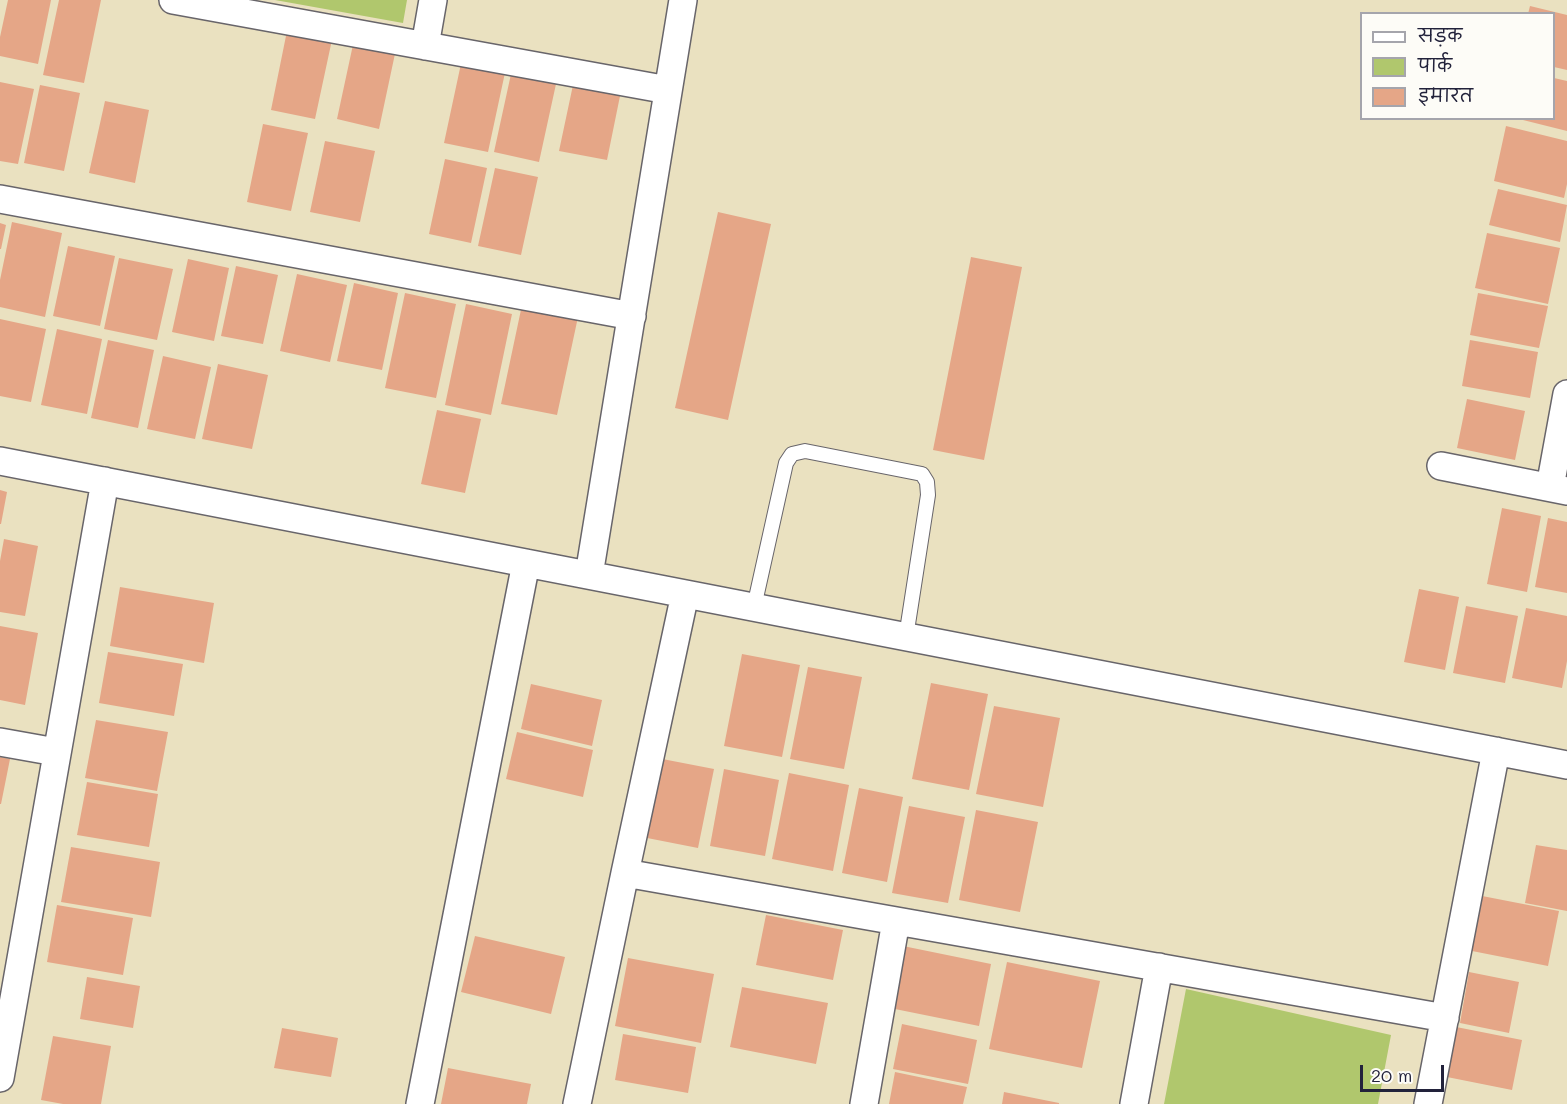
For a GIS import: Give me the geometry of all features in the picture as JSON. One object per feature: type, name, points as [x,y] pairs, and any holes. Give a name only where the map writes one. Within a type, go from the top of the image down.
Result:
[{"type":"street","points":[[173,0],[668,90]]},
{"type":"street","points":[[425,46],[433,0]]},
{"type":"street","points":[[589,576],[683,0]]},
{"type":"street","points":[[0,198],[632,316]]},
{"type":"street","points":[[1441,466],[1558,489],[1567,394]]},
{"type":"street","points":[[0,461],[1567,765]]},
{"type":"street","points":[[0,1078],[105,481]]},
{"type":"street","points":[[420,1104],[526,563]]},
{"type":"street","points":[[577,1104],[685,594]]},
{"type":"street","points":[[0,742],[56,752]]},
{"type":"street","points":[[1428,1104],[1496,751]]},
{"type":"street","points":[[625,873],[1444,1018]]},
{"type":"street","points":[[864,1104],[896,921]]},
{"type":"street","points":[[1134,1104],[1159,967]]},
{"type":"lane","points":[[754,607],[786,463],[792,454],[805,451],[817,453],[922,474],[927,482],[928,495],[906,637]]},
{"type":"green space","points":[[275,0],[407,0],[403,23]]},
{"type":"green space","points":[[1186,989],[1391,1035],[1378,1104],[1164,1104]]},
{"type":"building","points":[[8,0],[51,0],[38,64],[0,56],[0,37]]},
{"type":"building","points":[[59,0],[101,0],[84,83],[43,75]]},
{"type":"building","points":[[1530,6],[1555,12],[1528,12]]},
{"type":"building","points":[[1555,12],[1567,15],[1567,70],[1555,67]]},
{"type":"building","points":[[288,26],[333,35],[315,119],[271,110]]},
{"type":"building","points":[[354,40],[396,49],[379,129],[337,119]]},
{"type":"building","points":[[462,59],[506,68],[488,152],[444,143]]},
{"type":"building","points":[[511,74],[556,84],[539,162],[494,152]]},
{"type":"building","points":[[1555,78],[1567,81],[1567,131],[1523,120],[1555,120]]},
{"type":"building","points":[[0,82],[34,89],[18,164],[0,161]]},
{"type":"building","points":[[40,85],[80,93],[64,171],[24,163]]},
{"type":"building","points":[[573,85],[620,96],[607,160],[559,151]]},
{"type":"building","points":[[105,101],[149,110],[135,183],[89,173]]},
{"type":"building","points":[[263,124],[308,133],[291,211],[247,202]]},
{"type":"building","points":[[1506,126],[1567,141],[1567,184],[1564,198],[1494,181]]},
{"type":"building","points":[[325,141],[375,151],[360,222],[310,212]]},
{"type":"building","points":[[445,159],[487,168],[471,243],[429,234]]},
{"type":"building","points":[[495,168],[538,177],[521,255],[478,246]]},
{"type":"building","points":[[1498,189],[1567,205],[1560,242],[1489,225]]},
{"type":"building","points":[[718,212],[771,224],[728,420],[675,408]]},
{"type":"building","points":[[12,222],[62,233],[45,317],[0,307],[0,280]]},
{"type":"building","points":[[0,223],[6,225],[1,249],[0,249]]},
{"type":"building","points":[[1487,233],[1560,248],[1548,304],[1475,288]]},
{"type":"building","points":[[68,246],[115,256],[100,326],[53,316]]},
{"type":"building","points":[[971,257],[1022,267],[984,460],[933,450]]},
{"type":"building","points":[[119,258],[173,269],[157,340],[104,329]]},
{"type":"building","points":[[188,259],[229,268],[214,341],[172,332]]},
{"type":"building","points":[[236,266],[278,275],[263,344],[221,336]]},
{"type":"building","points":[[297,274],[347,285],[330,362],[280,351]]},
{"type":"building","points":[[354,283],[398,293],[382,370],[337,361]]},
{"type":"building","points":[[405,293],[456,304],[436,398],[385,388]]},
{"type":"building","points":[[1478,293],[1548,306],[1539,348],[1470,335]]},
{"type":"building","points":[[466,304],[512,314],[491,415],[445,405]]},
{"type":"building","points":[[522,305],[578,317],[557,415],[501,404]]},
{"type":"building","points":[[0,319],[46,329],[31,402],[0,396]]},
{"type":"building","points":[[57,329],[102,339],[87,414],[41,405]]},
{"type":"building","points":[[108,340],[154,350],[138,428],[91,418]]},
{"type":"building","points":[[1470,340],[1538,352],[1530,398],[1462,386]]},
{"type":"building","points":[[163,356],[211,367],[195,439],[147,429]]},
{"type":"building","points":[[218,364],[268,375],[252,449],[202,439]]},
{"type":"building","points":[[1467,399],[1525,411],[1515,460],[1457,448]]},
{"type":"building","points":[[437,410],[481,419],[465,493],[421,484]]},
{"type":"building","points":[[0,490],[7,492],[1,524],[0,524]]},
{"type":"building","points":[[1502,508],[1541,516],[1527,592],[1487,584]]},
{"type":"building","points":[[1548,518],[1567,522],[1567,593],[1535,587]]},
{"type":"building","points":[[4,539],[38,546],[25,616],[0,612],[0,561]]},
{"type":"building","points":[[120,587],[214,603],[204,663],[110,646]]},
{"type":"building","points":[[1419,589],[1459,597],[1445,670],[1404,662]]},
{"type":"building","points":[[1466,606],[1518,616],[1505,683],[1453,673]]},
{"type":"building","points":[[1526,608],[1567,616],[1567,661],[1562,688],[1512,678]]},
{"type":"building","points":[[0,626],[38,633],[25,705],[0,700]]},
{"type":"building","points":[[108,652],[183,664],[174,716],[99,703]]},
{"type":"building","points":[[742,654],[800,665],[782,757],[724,746]]},
{"type":"building","points":[[808,667],[862,677],[844,769],[790,759]]},
{"type":"building","points":[[931,683],[988,694],[969,790],[912,779]]},
{"type":"building","points":[[531,684],[602,700],[592,746],[521,729]]},
{"type":"building","points":[[994,706],[1060,718],[1043,807],[976,794]]},
{"type":"building","points":[[96,720],[168,732],[157,791],[85,778]]},
{"type":"building","points":[[517,732],[593,750],[583,797],[506,779]]},
{"type":"building","points":[[0,757],[10,759],[1,804],[0,804]]},
{"type":"building","points":[[652,757],[714,769],[698,848],[637,836]]},
{"type":"building","points":[[724,769],[779,780],[765,856],[710,846]]},
{"type":"building","points":[[789,773],[849,785],[833,871],[772,859]]},
{"type":"building","points":[[87,782],[158,794],[149,847],[77,835]]},
{"type":"building","points":[[859,788],[903,797],[887,882],[842,873]]},
{"type":"building","points":[[909,806],[965,817],[948,903],[892,893]]},
{"type":"building","points":[[976,810],[1038,822],[1020,912],[959,900]]},
{"type":"building","points":[[1536,845],[1567,850],[1567,911],[1525,903]]},
{"type":"building","points":[[71,847],[160,862],[151,917],[61,902]]},
{"type":"building","points":[[1477,895],[1559,911],[1548,966],[1467,950]]},
{"type":"building","points":[[57,905],[133,918],[123,975],[47,962]]},
{"type":"building","points":[[766,915],[843,930],[833,980],[756,965]]},
{"type":"building","points":[[475,936],[565,957],[551,1014],[461,992]]},
{"type":"building","points":[[903,946],[991,964],[979,1026],[890,1008]]},
{"type":"building","points":[[628,958],[714,974],[701,1043],[615,1026]]},
{"type":"building","points":[[1007,962],[1100,981],[1082,1068],[989,1049]]},
{"type":"building","points":[[1469,972],[1519,982],[1509,1033],[1460,1023]]},
{"type":"building","points":[[87,977],[140,986],[133,1028],[80,1019]]},
{"type":"building","points":[[742,987],[828,1003],[816,1064],[730,1047]]},
{"type":"building","points":[[902,1024],[977,1040],[968,1084],[893,1069]]},
{"type":"building","points":[[1446,1025],[1522,1040],[1512,1090],[1437,1075]]},
{"type":"building","points":[[282,1028],[338,1038],[331,1077],[274,1068]]},
{"type":"building","points":[[623,1034],[696,1047],[688,1093],[615,1080]]},
{"type":"building","points":[[53,1036],[111,1046],[101,1104],[63,1104],[41,1100]]},
{"type":"building","points":[[448,1068],[531,1084],[527,1104],[441,1104]]},
{"type":"building","points":[[895,1072],[967,1087],[963,1104],[889,1104]]},
{"type":"building","points":[[1004,1092],[1059,1103],[1059,1104],[1002,1104]]}]
